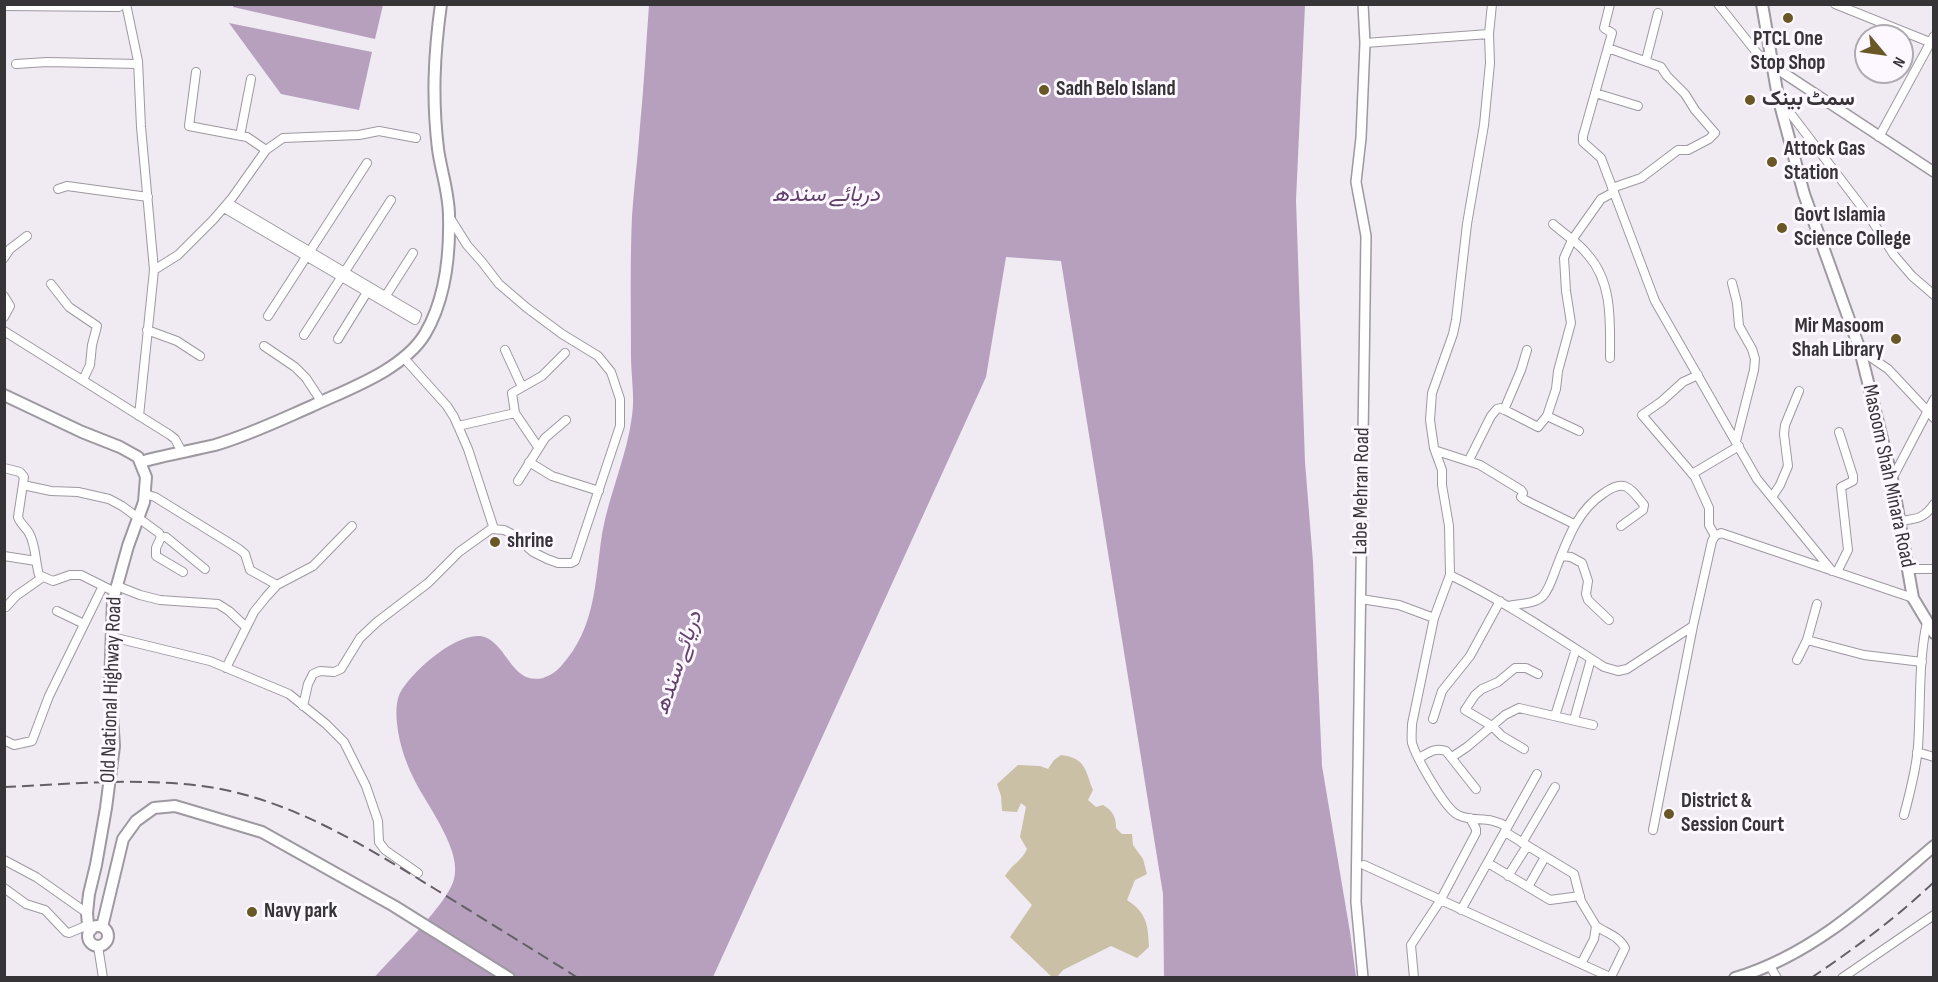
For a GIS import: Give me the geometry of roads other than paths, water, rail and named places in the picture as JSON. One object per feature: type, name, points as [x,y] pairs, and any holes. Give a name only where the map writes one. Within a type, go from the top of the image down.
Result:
[{"type":"main road","points":[[4,395],[82,432],[120,447],[138,458],[140,462],[215,445],[258,430],[387,369],[411,351],[424,334],[437,309],[446,272],[450,217],[438,152],[434,109],[435,50],[441,4]]},
{"type":"main road","name":"Masoom Shah Minara Road","points":[[1762,4],[1778,97],[1804,194],[1860,350],[1892,479],[1913,598],[1934,633]]},
{"type":"main road","name":"Old National Highway Road","points":[[93,927],[87,912],[89,894],[106,808],[113,754],[110,687],[113,600],[144,502],[146,477],[140,462]]},
{"type":"main road","points":[[93,927],[107,932],[107,940],[102,945],[98,946],[90,942],[88,936],[123,839],[136,821],[154,808],[175,806],[262,832],[394,906],[509,978]]},
{"type":"main road","points":[[1735,978],[1770,966],[1830,932],[1934,846]]},
{"type":"street","name":"Labe Mehran Road","points":[[1363,4],[1365,43],[1356,182],[1366,236],[1356,902],[1364,978]]},
{"type":"street","points":[[1364,865],[1581,964],[1594,974],[1611,977],[1625,948],[1624,944],[1610,933],[1596,926],[1580,896],[1574,874],[1524,844],[1491,819],[1460,816],[1450,809],[1419,758],[1412,741],[1412,724],[1434,618],[1450,575],[1449,526],[1442,470],[1434,448],[1430,420],[1432,393],[1454,334],[1467,224],[1484,124],[1490,63],[1489,34],[1492,4]]},
{"type":"street","points":[[1610,4],[1604,28],[1612,33],[1583,142],[1601,158],[1655,300],[1737,444],[1758,479],[1834,572]]},
{"type":"street","points":[[1718,4],[1757,53],[1773,66],[1934,172]]},
{"type":"street","points":[[1835,4],[1932,41],[1879,137]]},
{"type":"street","points":[[1846,9],[1857,4]]},
{"type":"street","points":[[4,6],[123,6],[138,64],[154,270],[139,416]]},
{"type":"street","points":[[1646,60],[1658,12]]},
{"type":"street","points":[[1365,43],[1489,34]]},
{"type":"street","points":[[1469,460],[1491,416],[1497,410],[1501,408],[1538,427],[1546,416],[1557,389],[1558,371],[1571,323],[1564,258],[1572,240],[1601,199],[1613,190],[1641,178],[1678,150],[1688,150],[1716,133],[1661,67],[1608,48]]},
{"type":"street","points":[[16,64],[47,62],[138,64]]},
{"type":"street","points":[[196,72],[189,126],[240,136],[267,150]]},
{"type":"street","points":[[240,136],[251,79]]},
{"type":"street","points":[[1595,93],[1638,106]]},
{"type":"street","points":[[1778,97],[1871,219],[1894,255],[1912,276],[1934,295]]},
{"type":"street","points":[[154,270],[178,255],[226,205],[267,150],[283,138],[359,135],[379,130],[416,138]]},
{"type":"street","points":[[268,316],[367,163]]},
{"type":"street","points":[[58,189],[67,186],[148,197]]},
{"type":"street","points":[[304,334],[391,200]]},
{"type":"street","points":[[226,205],[415,320],[417,315],[386,297],[368,290]]},
{"type":"street","points":[[303,706],[313,674],[342,669],[360,638],[428,583],[459,552],[490,529],[504,530],[514,535],[533,552],[547,560],[558,563],[575,561],[620,426],[620,399],[611,372],[598,356],[562,334],[499,284],[463,240],[450,217]]},
{"type":"street","points":[[1553,224],[1587,252],[1605,286],[1609,307],[1610,358]]},
{"type":"street","points":[[4,258],[10,249],[27,236]]},
{"type":"street","points":[[386,297],[413,253]]},
{"type":"street","points":[[1692,474],[1737,444],[1754,370],[1755,358],[1741,331],[1732,283]]},
{"type":"street","points":[[51,284],[69,307],[97,326],[90,365],[83,380]]},
{"type":"street","points":[[338,339],[368,290]]},
{"type":"street","points":[[4,296],[10,306],[4,317]]},
{"type":"street","points":[[147,330],[177,341],[200,356]]},
{"type":"street","points":[[4,331],[175,439],[182,452]]},
{"type":"street","points":[[264,346],[295,367],[306,378],[321,401]]},
{"type":"street","points":[[1504,410],[1527,350]]},
{"type":"street","points":[[1860,350],[1888,369],[1931,415]]},
{"type":"street","points":[[505,351],[522,387]]},
{"type":"street","points":[[538,447],[515,413],[512,393],[542,376],[565,353]]},
{"type":"street","points":[[403,357],[447,406],[458,426],[468,449],[494,529]]},
{"type":"street","points":[[1698,375],[1683,382],[1642,415],[1692,474],[1704,493],[1710,508],[1709,525],[1715,536]]},
{"type":"street","points":[[1772,497],[1788,465],[1785,425],[1799,391]]},
{"type":"street","points":[[1892,479],[1931,415],[1934,399]]},
{"type":"street","points":[[458,426],[515,413]]},
{"type":"street","points":[[1546,416],[1579,431]]},
{"type":"street","points":[[518,481],[538,447],[566,420]]},
{"type":"street","points":[[1834,572],[1848,550],[1841,488],[1853,481],[1839,432]]},
{"type":"street","points":[[1437,452],[1469,460],[1521,490],[1521,497],[1525,500],[1574,524]]},
{"type":"street","points":[[529,462],[552,476],[599,490]]},
{"type":"street","points":[[4,468],[20,472],[24,477],[18,517],[19,522],[28,532],[39,575],[53,581],[70,575],[81,575],[103,586],[160,600],[218,604],[246,627]]},
{"type":"street","points":[[23,484],[51,491],[78,492],[108,499],[139,518],[161,537]]},
{"type":"street","points":[[1508,606],[1533,603],[1542,597],[1553,579],[1574,524],[1586,507],[1616,485],[1624,485],[1631,489],[1644,505],[1643,510],[1621,526]]},
{"type":"street","points":[[145,494],[155,496],[239,549],[245,554],[250,570],[277,585]]},
{"type":"street","points":[[1899,521],[1913,520],[1925,515],[1934,504]]},
{"type":"street","points":[[226,668],[254,612],[277,585],[313,566],[352,526]]},
{"type":"street","points":[[1653,830],[1693,626],[1715,536],[1721,533],[1913,598]]},
{"type":"street","points":[[161,537],[166,537],[205,569]]},
{"type":"street","points":[[161,537],[156,548],[156,556],[183,572]]},
{"type":"street","points":[[4,556],[36,561]]},
{"type":"street","points":[[1561,556],[1571,557],[1582,563],[1588,582],[1586,594],[1588,600],[1609,620]]},
{"type":"street","points":[[1908,569],[1934,568]]},
{"type":"street","points":[[1450,575],[1500,601],[1604,667],[1617,670],[1627,669],[1693,626]]},
{"type":"street","points":[[6,607],[16,596],[43,577]]},
{"type":"street","points":[[4,740],[14,745],[32,741],[49,696],[103,586]]},
{"type":"street","points":[[1361,599],[1399,605],[1434,618]]},
{"type":"street","points":[[1433,718],[1442,691],[1470,656],[1500,601]]},
{"type":"street","points":[[1797,660],[1807,640],[1817,604]]},
{"type":"street","points":[[57,611],[84,624]]},
{"type":"street","points":[[1904,815],[1917,752],[1923,642],[1927,622]]},
{"type":"street","points":[[112,637],[210,661],[289,694],[345,742],[366,786],[378,820],[378,839],[381,846],[418,873]]},
{"type":"street","points":[[1807,640],[1863,656],[1922,662]]},
{"type":"street","points":[[1555,716],[1576,649]]},
{"type":"street","points":[[1574,720],[1592,659]]},
{"type":"street","points":[[1524,748],[1502,736],[1492,726],[1465,710],[1475,694],[1498,682],[1515,668],[1526,668],[1538,674]]},
{"type":"street","points":[[1452,757],[1505,715],[1519,708],[1593,725]]},
{"type":"street","points":[[1419,758],[1434,749],[1440,748],[1446,751],[1476,789]]},
{"type":"street","points":[[1917,752],[1934,757]]},
{"type":"street","points":[[1461,910],[1537,774]]},
{"type":"street","points":[[1509,876],[1555,787]]},
{"type":"street","points":[[1414,978],[1411,945],[1440,901],[1476,833],[1476,828],[1470,818]]},
{"type":"street","points":[[1528,887],[1545,857]]},
{"type":"street","points":[[4,860],[36,877],[87,912]]},
{"type":"street","points":[[1488,863],[1550,900],[1580,896]]},
{"type":"street","points":[[4,888],[26,904],[45,910],[66,932],[93,927]]},
{"type":"street","points":[[1842,978],[1934,915]]},
{"type":"street","points":[[1581,964],[1594,939],[1596,926]]},
{"type":"street","points":[[98,946],[103,978]]},
{"type":"street","points":[[1770,966],[1777,978]]},
{"type":"water","points":[[383,4],[375,39],[233,7],[233,5]]},
{"type":"water","name":"دریائے سندھ","points":[[649,5],[1305,5],[1296,200],[1305,462],[1313,562],[1322,766],[1356,977],[1164,977],[1163,894],[1061,261],[1006,257],[986,377],[713,977],[374,978],[431,916],[450,890],[454,879],[455,868],[449,844],[437,818],[417,785],[404,755],[397,719],[397,703],[400,693],[415,674],[438,653],[464,639],[477,636],[487,638],[494,643],[525,676],[533,679],[543,678],[558,670],[562,665],[582,635],[588,619],[605,519],[630,431],[633,409],[632,216]]},
{"type":"water","points":[[229,23],[372,52],[359,110],[281,94]]},
{"type":"railway","points":[[4,787],[158,782],[209,787],[269,802],[355,841],[578,978]]},
{"type":"railway","points":[[1811,978],[1874,933],[1934,882]]},
{"type":"place","name":"PTCL One Stop Shop","points":[[1788,18]]},
{"type":"place","name":"Sadh Belo Island","points":[[1044,90]]},
{"type":"place","name":"سمٹ بینک","points":[[1750,100]]},
{"type":"place","name":"Attock Gas Station","points":[[1772,162]]},
{"type":"place","name":"Govt Islamia Science College","points":[[1782,228]]},
{"type":"place","name":"Mir Masoom Shah Library","points":[[1896,339]]},
{"type":"place","name":"shrine","points":[[495,542]]},
{"type":"place","name":"District & Session Court","points":[[1669,814]]},
{"type":"place","name":"Navy park","points":[[252,912]]}]
